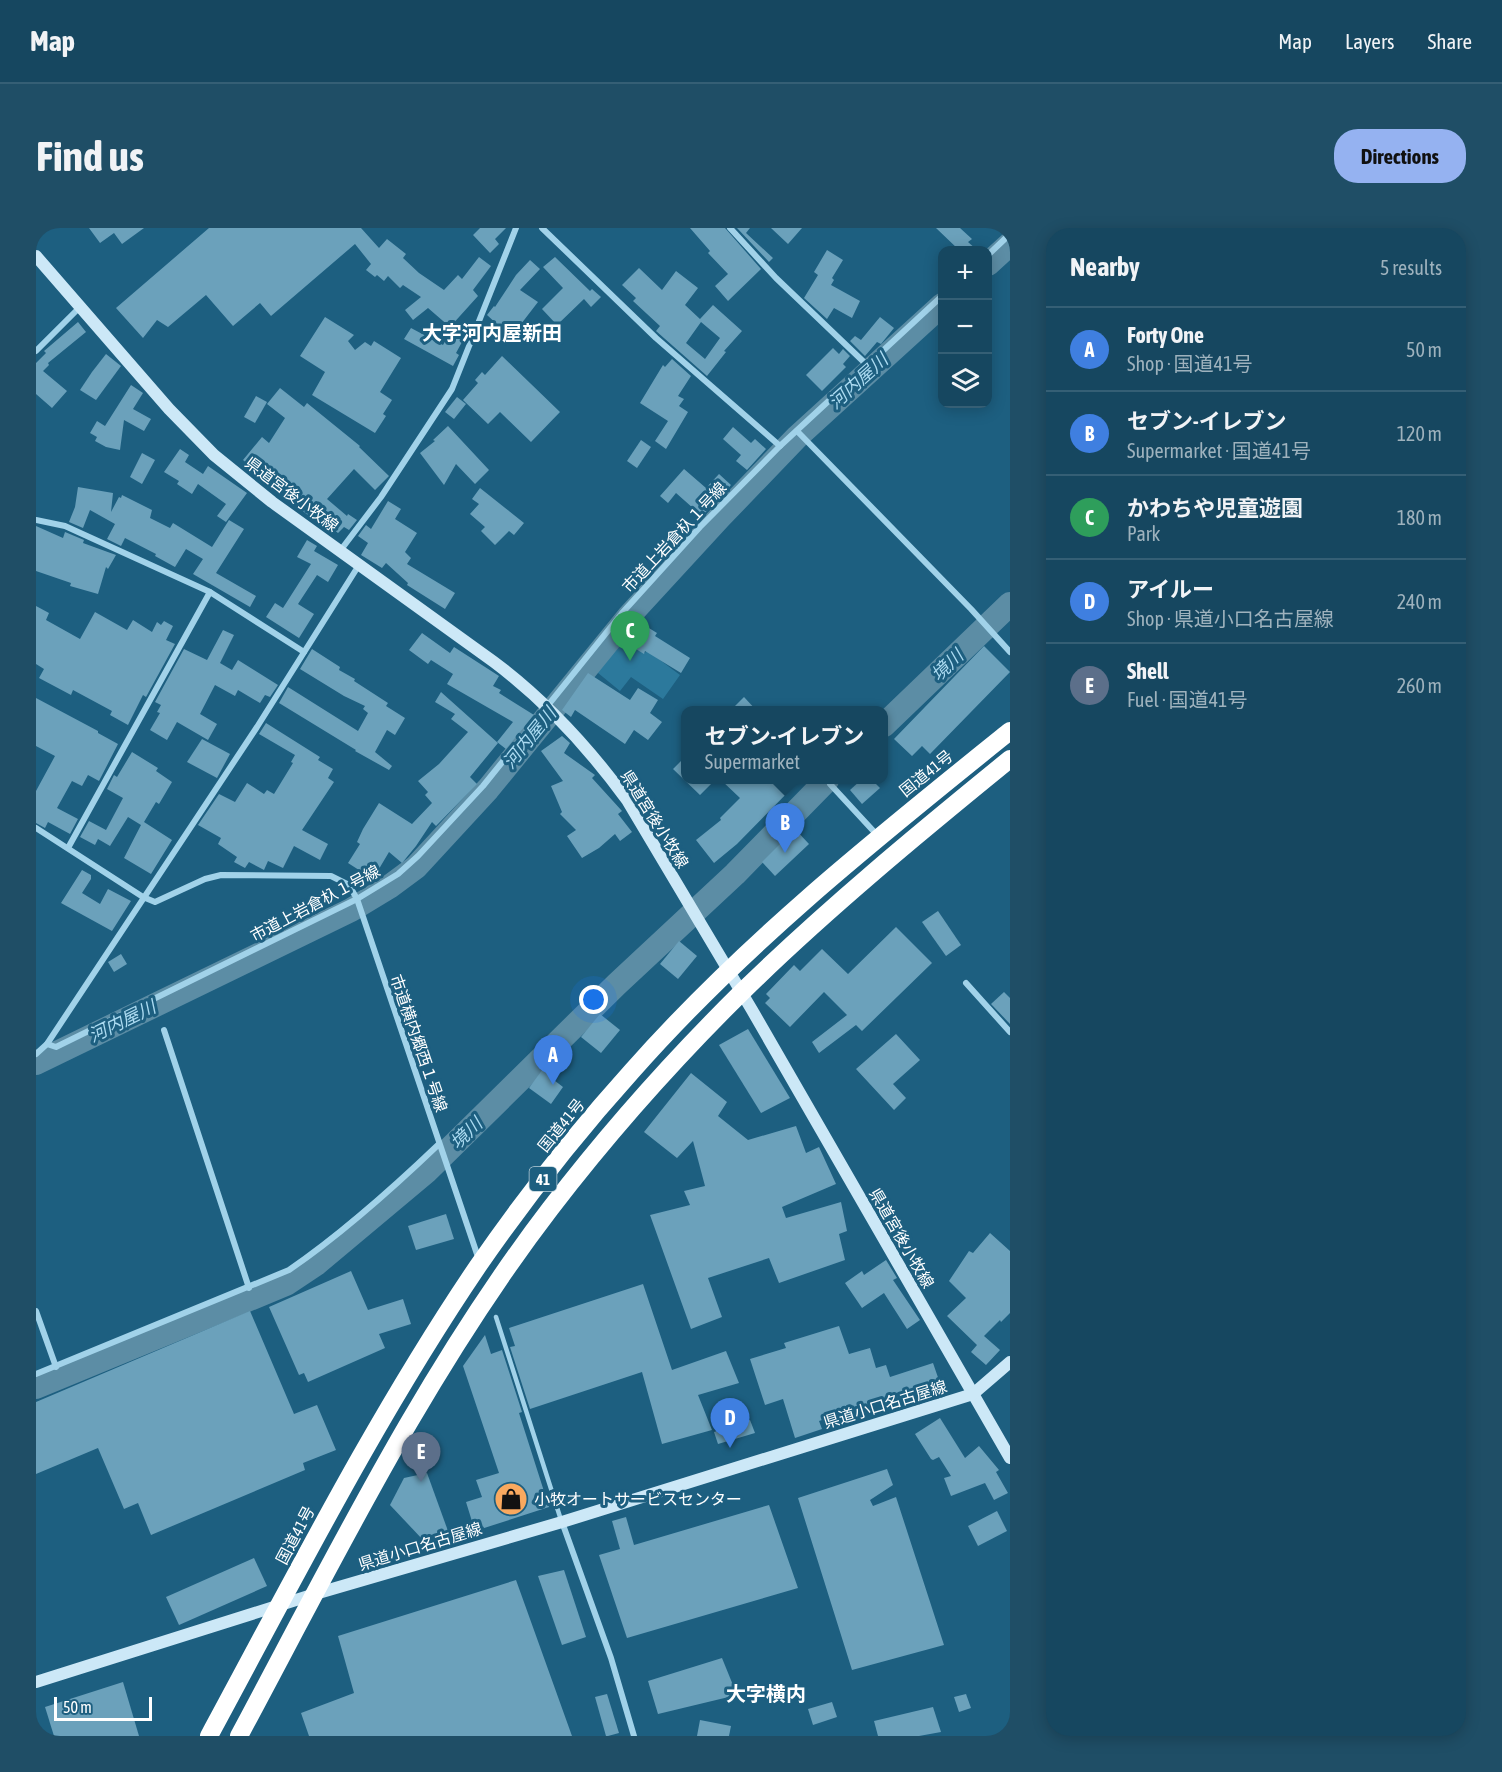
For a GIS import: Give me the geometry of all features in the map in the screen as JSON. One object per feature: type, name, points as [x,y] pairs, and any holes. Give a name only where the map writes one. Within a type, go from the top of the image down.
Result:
[{"type":"highway","name":"国道41号","points":[[210,1736],[348,1479],[401,1389],[480,1264],[550,1170],[600,1108],[666,1033],[728,971],[878,836],[1010,731]]},
{"type":"highway","name":"41","points":[[239,1736],[427,1392],[504,1273],[549,1211],[659,1079],[741,993],[847,897],[1010,759]]},
{"type":"main road","name":"県道宮後小牧線","points":[[36,256],[169,409],[206,447],[267,498],[494,662],[548,706],[594,757],[627,800],[1010,1458]]},
{"type":"main road","name":"県道小口名古屋線","points":[[36,1682],[315,1594],[562,1522],[973,1394],[1010,1362]]},
{"type":"street","points":[[340,551],[381,497],[452,388],[516,228]]},
{"type":"street","points":[[542,228],[656,338],[780,446]]},
{"type":"street","points":[[730,228],[776,278],[867,365]]},
{"type":"street","points":[[992,250],[1010,234]]},
{"type":"street","name":"市道上岩倉杁１号線","points":[[47,1044],[56,1047],[357,899],[398,874],[418,856],[483,786],[623,612],[700,526],[780,446],[938,300]]},
{"type":"street","points":[[36,351],[80,307]]},
{"type":"street","points":[[797,431],[1010,652]]},
{"type":"street","points":[[36,520],[65,526],[210,592],[304,652]]},
{"type":"street","points":[[36,1054],[47,1044],[257,727],[359,565]]},
{"type":"street","points":[[68,848],[210,592]]},
{"type":"street","points":[[830,784],[878,836]]},
{"type":"street","points":[[36,828],[150,901],[159,902],[205,879],[237,874],[331,876],[349,885],[357,899]]},
{"type":"street","name":"市道横内郷西１号線","points":[[357,899],[480,1264]]},
{"type":"street","points":[[966,983],[1010,1032]]},
{"type":"street","points":[[164,1030],[249,1288]]},
{"type":"street","points":[[36,1374],[289,1270],[317,1251],[439,1144]]},
{"type":"street","points":[[36,1311],[56,1366]]},
{"type":"street","points":[[562,1522],[611,1659],[634,1736]]},
{"type":"lane","points":[[496,1317],[562,1522]]},
{"type":"shaded area","points":[[619,636],[644,653],[648,651],[680,675],[663,699],[631,677],[620,691],[592,668]]},
{"type":"building","points":[[89,228],[144,228],[122,244],[114,233],[100,243]]},
{"type":"building","points":[[209,228],[361,228],[379,248],[387,239],[406,254],[403,258],[419,273],[444,290],[458,275],[462,279],[479,257],[491,266],[473,290],[478,296],[450,327],[428,308],[413,320],[405,310],[421,297],[403,285],[400,288],[388,276],[384,281],[366,270],[371,264],[355,244],[271,316],[260,303],[233,326],[206,295],[168,327],[157,320],[143,338],[116,308]]},
{"type":"building","points":[[480,228],[506,228],[495,239],[499,244],[490,253],[473,235]]},
{"type":"building","points":[[690,228],[725,228],[761,269],[728,301],[715,286],[728,274],[708,253],[710,251]]},
{"type":"building","points":[[737,228],[750,228],[746,233],[773,258],[769,262]]},
{"type":"building","points":[[771,228],[802,228],[788,244]]},
{"type":"building","points":[[936,228],[960,228],[972,239],[968,242],[972,246],[955,246]]},
{"type":"building","points":[[827,250],[843,260],[832,278],[834,280],[831,285],[860,301],[852,318],[834,308],[827,319],[804,298],[818,275],[814,272]]},
{"type":"building","points":[[555,257],[590,291],[592,289],[601,297],[591,307],[584,299],[557,325],[542,309],[563,288],[543,267]]},
{"type":"building","points":[[530,260],[540,269],[520,290],[538,302],[511,337],[487,315]]},
{"type":"building","points":[[639,268],[662,290],[676,271],[698,288],[685,305],[700,319],[713,305],[742,331],[724,351],[726,352],[707,376],[656,331],[660,326],[633,301],[636,298],[622,285]],"holes":[[[701,322],[720,338],[705,359],[686,343]]]},
{"type":"building","points":[[325,317],[354,335],[348,341],[355,350],[365,342],[371,346],[374,341],[401,358],[380,392],[392,400],[383,414],[386,416],[375,433],[312,395],[325,372],[300,356]]},
{"type":"building","points":[[880,317],[894,328],[881,344],[877,342],[865,356],[850,341],[855,336],[861,340]]},
{"type":"building","points":[[78,322],[86,332],[48,363],[49,365],[43,371],[67,391],[52,408],[36,394],[36,363],[46,353],[44,351]]},
{"type":"building","points":[[455,324],[468,331],[456,353],[459,355],[453,366],[404,339],[411,328],[443,345]]},
{"type":"building","points":[[833,348],[839,354],[843,349],[850,356],[843,364],[846,367],[822,391],[806,375]]},
{"type":"building","points":[[106,354],[121,366],[96,400],[80,390]]},
{"type":"building","points":[[502,356],[560,412],[531,442],[500,412],[488,424],[463,400],[478,383],[475,380],[482,372],[485,375]]},
{"type":"building","points":[[672,359],[691,376],[678,396],[684,399],[679,406],[688,412],[666,449],[655,441],[668,421],[640,403],[663,365],[665,367]]},
{"type":"building","points":[[131,385],[143,393],[133,409],[151,419],[144,431],[124,420],[120,450],[106,447],[95,441],[97,437],[90,433],[97,421],[105,426]]},
{"type":"building","points":[[280,388],[304,407],[307,403],[360,446],[389,476],[375,490],[354,469],[327,499],[347,516],[348,514],[357,520],[349,530],[344,527],[338,533],[313,512],[309,516],[299,508],[304,503],[278,480],[270,489],[259,481],[263,476],[243,460],[262,437],[269,443],[285,418],[267,404]]},
{"type":"building","points":[[256,396],[267,402],[255,423],[244,417]]},
{"type":"building","points":[[457,397],[466,404],[454,419],[445,412]]},
{"type":"building","points":[[448,426],[489,470],[475,484],[456,464],[444,485],[420,453]]},
{"type":"building","points":[[733,427],[751,443],[755,439],[766,449],[747,470],[736,461],[741,455],[723,439]]},
{"type":"building","points":[[641,440],[651,447],[637,468],[627,461]]},
{"type":"building","points":[[180,449],[189,455],[185,462],[203,474],[208,466],[247,493],[226,522],[217,516],[226,504],[198,484],[192,494],[177,484],[179,481],[164,472]]},
{"type":"building","points":[[142,453],[155,460],[142,484],[130,477]]},
{"type":"building","points":[[684,469],[706,488],[719,474],[731,485],[702,516],[676,493],[668,503],[660,496]]},
{"type":"building","points":[[78,487],[113,493],[111,512],[122,495],[152,510],[150,518],[170,528],[173,523],[212,547],[229,520],[244,529],[216,573],[256,596],[250,607],[193,574],[203,559],[186,549],[175,567],[125,538],[121,546],[107,539],[115,524],[90,510],[83,528],[69,522],[75,507]]},
{"type":"building","points":[[480,488],[524,523],[514,535],[509,531],[495,545],[481,531],[485,527],[470,514],[479,504],[472,499]]},
{"type":"building","points":[[388,501],[401,509],[395,519],[417,533],[405,552],[411,558],[407,564],[455,593],[445,609],[407,585],[408,583],[386,563],[382,568],[361,555],[368,543],[358,536],[366,525],[371,529]]},
{"type":"building","points":[[36,526],[63,538],[65,532],[84,540],[83,543],[116,555],[108,569],[106,567],[98,594],[70,586],[71,583],[36,571]]},
{"type":"building","points":[[307,540],[317,546],[314,551],[338,565],[328,582],[317,575],[298,604],[314,614],[299,638],[266,617],[275,603],[283,608],[311,564],[297,557]]},
{"type":"building","points":[[36,606],[49,613],[46,620],[80,639],[95,612],[127,630],[133,620],[152,632],[157,622],[161,625],[164,621],[173,626],[166,640],[175,644],[146,697],[143,695],[128,725],[110,715],[112,711],[73,690],[71,695],[39,678],[44,669],[36,664]]},
{"type":"building","points":[[644,625],[657,633],[655,636],[690,658],[681,673],[645,651],[644,654],[631,646]]},
{"type":"building","points":[[223,630],[234,635],[220,663],[232,670],[238,660],[278,685],[270,697],[265,695],[260,703],[238,690],[235,696],[215,685],[200,714],[217,724],[208,740],[177,722],[167,740],[150,730],[160,713],[157,712],[161,705],[155,702],[184,649],[207,660]]},
{"type":"building","points":[[422,633],[450,653],[454,647],[499,676],[493,686],[501,690],[499,693],[534,715],[506,749],[497,742],[513,722],[447,684],[453,674],[431,660],[428,664],[409,650]]},
{"type":"building","points":[[984,646],[1010,672],[930,754],[922,746],[912,756],[894,739]]},
{"type":"building","points":[[312,649],[340,667],[339,670],[388,703],[386,706],[405,718],[395,735],[387,730],[375,752],[392,766],[389,770],[279,703],[288,687],[358,731],[368,713],[363,709],[365,706],[300,669]]},
{"type":"building","points":[[588,673],[630,700],[638,688],[658,700],[650,713],[662,722],[648,740],[634,730],[625,744],[575,710],[571,717],[562,710]]},
{"type":"building","points":[[441,692],[498,743],[470,777],[477,784],[436,826],[432,822],[402,863],[389,852],[373,879],[348,863],[360,844],[357,842],[363,829],[379,803],[412,824],[432,803],[425,795],[428,792],[418,781],[439,764],[468,732],[451,719],[455,714],[435,702]]},
{"type":"building","points":[[744,697],[752,706],[735,706]]},
{"type":"building","points":[[36,698],[118,744],[99,781],[88,775],[82,786],[72,781],[57,808],[78,819],[70,834],[48,822],[45,828],[36,823],[36,791],[55,756],[36,746]]},
{"type":"building","points":[[266,723],[320,757],[318,760],[333,769],[328,778],[334,782],[302,830],[328,844],[320,860],[294,846],[283,868],[268,861],[264,870],[249,862],[245,868],[234,862],[237,857],[218,844],[221,838],[198,825],[219,794],[235,802],[247,783],[264,794],[267,790],[274,794],[293,763],[291,762],[295,755],[259,734]]},
{"type":"building","points":[[562,736],[570,743],[564,753],[595,775],[592,778],[622,811],[618,814],[632,832],[620,841],[615,834],[599,848],[582,858],[567,836],[576,830],[560,814],[562,812],[551,786],[563,781],[541,751]]},
{"type":"building","points":[[202,739],[230,754],[217,778],[187,762]]},
{"type":"building","points":[[132,752],[158,768],[156,771],[172,782],[159,804],[156,802],[144,822],[172,840],[151,874],[124,858],[141,825],[128,817],[110,846],[98,839],[95,845],[80,837],[89,821],[106,830],[123,798],[107,789],[114,775],[117,777]]},
{"type":"building","points":[[681,761],[681,777],[673,769]]},
{"type":"building","points":[[689,784],[711,784],[700,795]]},
{"type":"building","points":[[725,784],[796,784],[737,844],[714,863],[696,840],[721,820],[720,818],[740,798]]},
{"type":"building","points":[[857,784],[876,784],[880,788],[862,804],[850,790]]},
{"type":"building","points":[[795,829],[809,844],[775,876],[762,862]]},
{"type":"building","points":[[82,870],[91,875],[91,879],[82,893],[100,904],[108,889],[131,901],[112,931],[61,903]]},
{"type":"building","points":[[938,911],[961,945],[946,956],[922,922]]},
{"type":"building","points":[[896,927],[932,963],[862,1031],[856,1025],[819,1053],[812,1042],[847,1015],[824,992],[790,1027],[765,1003],[770,998],[766,994],[794,965],[800,971],[822,949],[848,974]]},
{"type":"building","points":[[679,941],[697,956],[678,979],[660,964]]},
{"type":"building","points":[[121,954],[127,964],[114,972],[108,962]]},
{"type":"building","points":[[1004,992],[1010,998],[1010,1024],[991,1004]]},
{"type":"building","points":[[600,1014],[620,1030],[601,1053],[581,1037]]},
{"type":"building","points":[[748,1029],[790,1098],[761,1113],[719,1045]]},
{"type":"building","points":[[896,1034],[920,1060],[893,1084],[906,1098],[894,1110],[856,1069]]},
{"type":"building","points":[[551,1058],[560,1064],[550,1077],[563,1087],[551,1104],[529,1088]]},
{"type":"building","points":[[691,1073],[727,1102],[718,1116],[748,1140],[796,1126],[806,1153],[819,1147],[836,1184],[782,1207],[786,1218],[841,1202],[847,1231],[839,1234],[845,1260],[779,1283],[769,1258],[708,1278],[722,1317],[691,1329],[650,1215],[690,1205],[684,1191],[705,1186],[693,1141],[677,1158],[644,1132]]},
{"type":"building","points":[[446,1214],[454,1239],[416,1250],[408,1226]]},
{"type":"building","points":[[990,1233],[1010,1251],[1010,1313],[984,1336],[1000,1350],[986,1365],[971,1352],[977,1345],[947,1316],[966,1298],[949,1281],[969,1251],[973,1253]]},
{"type":"building","points":[[886,1260],[897,1278],[893,1280],[920,1320],[907,1329],[884,1293],[862,1308],[845,1283],[862,1271],[864,1275]]},
{"type":"building","points":[[351,1271],[368,1310],[403,1299],[411,1324],[379,1334],[385,1348],[308,1382],[304,1373],[299,1375],[269,1307]]},
{"type":"building","points":[[643,1284],[672,1370],[726,1351],[739,1383],[698,1395],[712,1430],[662,1444],[642,1372],[530,1409],[510,1347],[515,1346],[509,1328]]},
{"type":"building","points":[[250,1311],[294,1414],[317,1405],[336,1450],[303,1463],[305,1470],[151,1535],[138,1503],[124,1509],[98,1448],[36,1474],[36,1402]]},
{"type":"building","points":[[839,1326],[849,1354],[870,1348],[876,1368],[886,1365],[890,1377],[933,1363],[943,1392],[882,1412],[879,1402],[819,1421],[822,1429],[795,1438],[783,1399],[765,1405],[750,1359],[786,1348],[784,1343]]},
{"type":"building","points":[[485,1335],[491,1354],[502,1350],[549,1507],[475,1531],[466,1502],[482,1497],[476,1480],[499,1473],[463,1366]]},
{"type":"building","points":[[940,1418],[965,1458],[979,1446],[999,1470],[996,1472],[1008,1493],[994,1500],[985,1483],[951,1496],[944,1478],[951,1476],[939,1457],[931,1459],[915,1434]]},
{"type":"building","points":[[750,1420],[755,1433],[718,1444],[714,1432]]},
{"type":"building","points":[[887,1469],[893,1485],[870,1500],[873,1506],[896,1497],[944,1645],[852,1670],[798,1498]]},
{"type":"building","points":[[427,1473],[448,1531],[424,1541],[390,1505],[404,1478]]},
{"type":"building","points":[[769,1505],[798,1588],[627,1638],[599,1555],[620,1549],[612,1521],[626,1517],[634,1545]]},
{"type":"building","points":[[997,1511],[1007,1531],[978,1546],[968,1526]]},
{"type":"building","points":[[254,1558],[267,1586],[179,1625],[166,1597]]},
{"type":"building","points":[[564,1570],[586,1637],[562,1645],[538,1576]]},
{"type":"building","points":[[516,1580],[572,1736],[309,1736],[301,1713],[354,1693],[338,1636]]},
{"type":"building","points":[[722,1658],[737,1695],[658,1714],[648,1681]]},
{"type":"building","points":[[123,1682],[139,1736],[54,1736],[45,1707]]},
{"type":"building","points":[[607,1694],[619,1733],[606,1736],[595,1697]]},
{"type":"building","points":[[966,1694],[971,1708],[959,1712],[954,1697]]},
{"type":"building","points":[[832,1702],[837,1717],[813,1725],[808,1709]]},
{"type":"building","points":[[933,1707],[941,1732],[919,1736],[878,1736],[874,1721]]},
{"type":"building","points":[[700,1720],[731,1726],[729,1736],[697,1736]]},
{"type":"waterway","name":"河内屋川","points":[[992,260],[1010,244]]},
{"type":"waterway","name":"河内屋川","points":[[36,1063],[351,910],[416,867],[488,789],[629,616],[721,516],[797,437],[938,309]]},
{"type":"waterway","name":"境川","points":[[888,721],[1010,604]]},
{"type":"waterway","name":"境川","points":[[36,1387],[286,1284],[316,1264],[427,1171],[617,984],[735,874],[823,784]]},
{"type":"place","name":"かわちや児童遊園","points":[[630,661]]},
{"type":"place","name":"セブン-イレブン","points":[[785,853]]},
{"type":"place","name":"Forty One","points":[[553,1085]]},
{"type":"place","name":"アイルー","points":[[730,1448]]},
{"type":"place","name":"Shell","points":[[421,1482]]},
{"type":"place","name":"小牧オートサービスセンター","points":[[511,1499]]},
{"type":"district","name":"大字河内屋新田","points":[[492,332]]},
{"type":"district","name":"大字横内","points":[[766,1693]]}]
